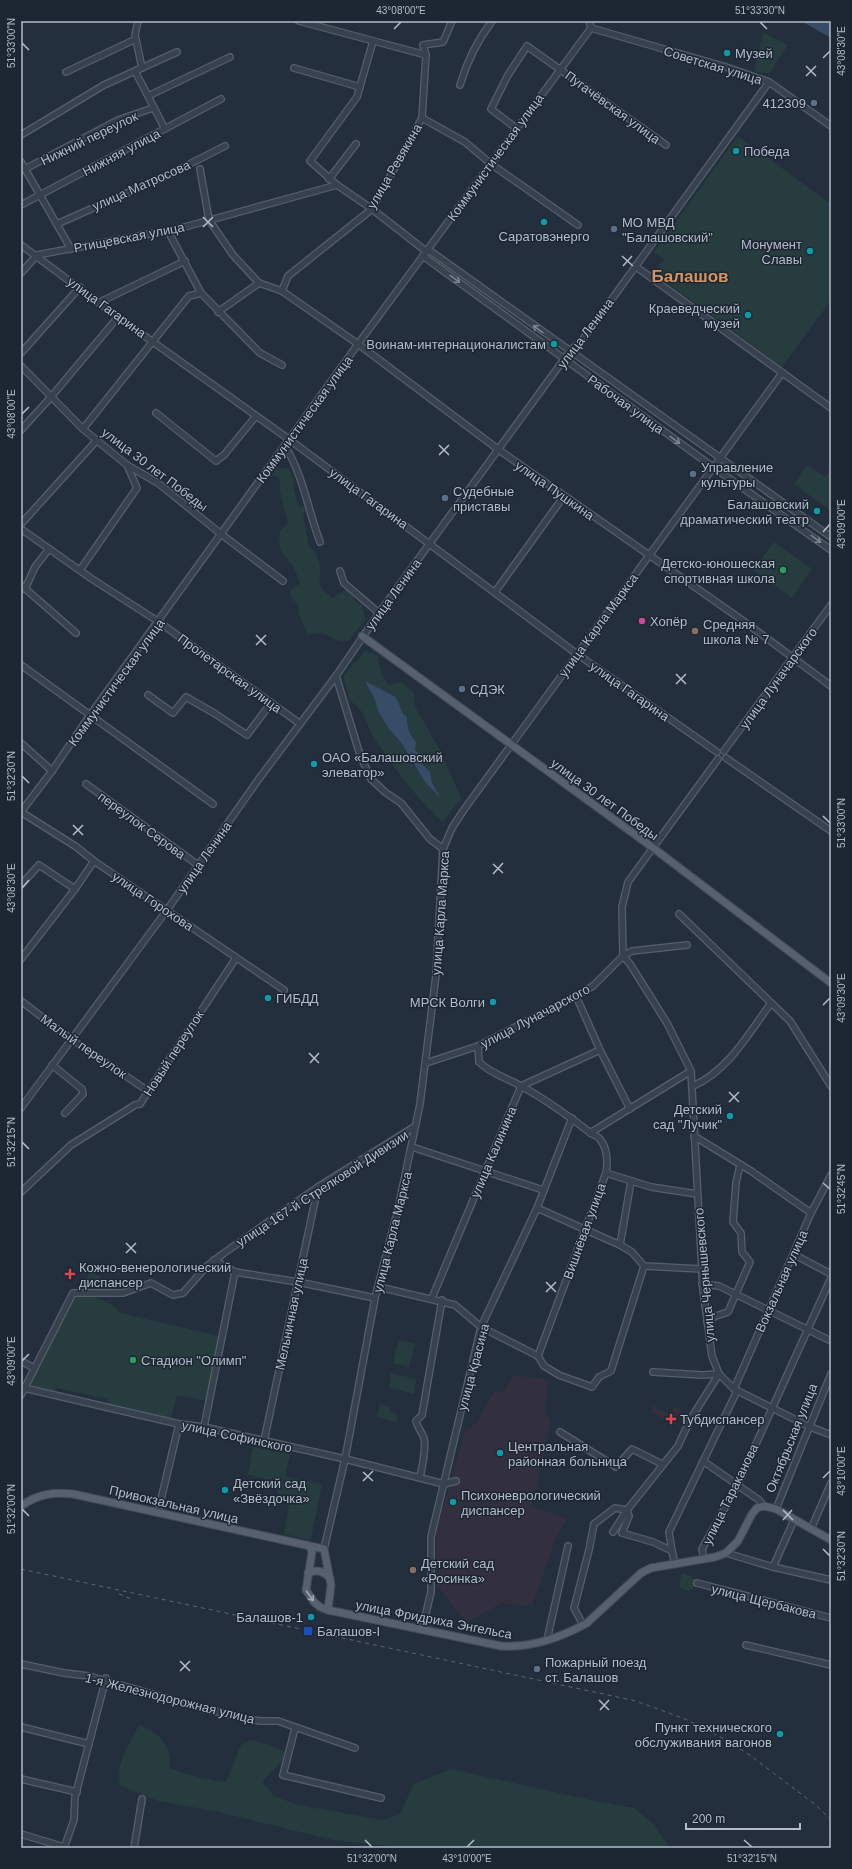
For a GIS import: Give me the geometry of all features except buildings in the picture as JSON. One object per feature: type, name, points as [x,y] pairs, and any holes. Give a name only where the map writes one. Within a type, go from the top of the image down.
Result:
[{"type":"main road","name":"улица 30 лет Победы","points":[[362,636],[652,847],[831,983]]},
{"type":"main road","name":"Привокзальная улица","points":[[21,1506],[36,1498],[56,1492],[73,1494],[324,1549]]},
{"type":"main road","name":"Октябрьская улица","points":[[726,1553],[738,1541],[752,1514],[757,1508],[764,1506],[776,1509]]},
{"type":"main road","points":[[776,1509],[831,1540]]},
{"type":"main road","points":[[310,1547],[312,1552],[306,1590],[308,1596],[320,1607],[328,1610],[331,1585],[324,1549]]},
{"type":"main road","name":"улица Фридриха Энгельса","points":[[328,1610],[501,1646],[524,1646],[547,1640],[583,1625],[597,1616],[641,1573],[651,1568],[704,1559],[726,1553]]},
{"type":"main road","points":[[308,1573],[315,1570],[324,1573],[330,1578]]},
{"type":"street","points":[[138,21],[136,39],[142,68]]},
{"type":"street","points":[[299,21],[426,55]]},
{"type":"street","name":"улица Ревякина","points":[[282,291],[288,276],[372,209],[422,118],[426,55],[423,45],[443,42],[452,21]]},
{"type":"street","points":[[460,85],[466,65],[479,39],[492,21]]},
{"type":"street","points":[[589,21],[590,28]]},
{"type":"street","name":"Коммунистическая улица","points":[[21,812],[358,344],[590,28]]},
{"type":"street","name":"Советская улица","points":[[590,28],[732,69],[769,82],[831,126]]},
{"type":"street","points":[[66,72],[136,39]]},
{"type":"street","points":[[373,41],[357,97],[310,161],[329,180],[372,209],[426,252]]},
{"type":"street","name":"Пугачёвская улица","points":[[516,128],[491,109],[508,75],[526,46],[560,68],[666,145]]},
{"type":"street","points":[[21,135],[104,85],[177,52]]},
{"type":"street","points":[[148,96],[230,57]]},
{"type":"street","points":[[294,68],[360,87]]},
{"type":"street","points":[[135,71],[165,129]]},
{"type":"street","name":"улица Ленина","points":[[21,1108],[167,910],[299,723],[336,676],[362,636],[570,351],[583,339],[634,266],[769,82]]},
{"type":"street","name":"Нижняя улица","points":[[21,205],[221,99]]},
{"type":"street","name":"Нижний переулок","points":[[25,169],[118,120],[154,108]]},
{"type":"street","points":[[422,118],[465,142],[491,164],[578,225]]},
{"type":"street","points":[[329,180],[356,144]]},
{"type":"street","name":"улица Матросова","points":[[57,224],[168,175],[225,146]]},
{"type":"street","points":[[21,162],[71,249]]},
{"type":"street","points":[[200,169],[208,206],[209,220],[233,255],[259,283],[282,291]]},
{"type":"street","name":"Ртищевская улица","points":[[37,255],[168,231],[337,185]]},
{"type":"street","points":[[168,231],[201,293],[218,312],[260,353],[282,365]]},
{"type":"street","name":"улица Гагарина","points":[[21,244],[118,317],[290,440],[430,543],[577,654],[717,752]]},
{"type":"street","name":"Рабочая улица","points":[[426,252],[570,351],[831,537]]},
{"type":"street","name":"Рабочая улица","points":[[426,252],[564,360],[831,550]]},
{"type":"street","points":[[21,273],[37,255]]},
{"type":"street","points":[[100,302],[185,261]]},
{"type":"street","points":[[634,266],[831,408]]},
{"type":"street","points":[[218,312],[259,283]]},
{"type":"street","points":[[21,354],[80,287]]},
{"type":"street","name":"улица Пушкина","points":[[282,291],[358,344],[499,450],[742,620],[831,686]]},
{"type":"street","points":[[83,429],[154,342],[189,296],[201,293]]},
{"type":"street","points":[[21,430],[51,397],[118,317]]},
{"type":"street","name":"улица 30 лет Победы","points":[[21,366],[83,429],[127,465],[158,483],[221,534],[283,581]]},
{"type":"street","name":"улица Карла Маркса","points":[[324,1549],[345,1459],[376,1298],[412,1147],[414,1127],[426,1063],[436,975],[443,849],[452,828],[510,745],[782,373]]},
{"type":"street","points":[[156,413],[216,461],[224,455],[256,416]]},
{"type":"street","points":[[21,524],[97,440]]},
{"type":"street","points":[[285,446],[293,459],[303,491],[310,504],[320,542]]},
{"type":"street","points":[[80,570],[137,488],[127,465]]},
{"type":"street","points":[[495,592],[564,496]]},
{"type":"street","name":"Пролетарская улица","points":[[21,529],[159,622],[299,723]]},
{"type":"street","points":[[49,549],[35,567],[23,587],[76,633]]},
{"type":"street","points":[[340,571],[344,583],[379,613]]},
{"type":"street","name":"улица Луначарского","points":[[724,751],[831,605]]},
{"type":"street","points":[[21,665],[213,804]]},
{"type":"street","points":[[336,676],[360,755],[371,779],[385,792],[401,803],[430,839],[443,849]]},
{"type":"street","points":[[148,696],[173,713],[186,697],[214,712],[247,735],[271,703]]},
{"type":"street","points":[[21,742],[52,771]]},
{"type":"street","points":[[718,759],[716,756],[717,752],[724,751],[726,758],[831,831]]},
{"type":"street","points":[[718,759],[721,760],[726,758]]},
{"type":"street","points":[[687,945],[632,951],[623,956],[622,907],[628,882],[652,847],[718,759]]},
{"type":"street","name":"переулок Серова","points":[[86,784],[198,865]]},
{"type":"street","name":"улица Горохова","points":[[21,812],[75,846],[94,861],[284,990]]},
{"type":"street","points":[[21,959],[75,889],[94,861]]},
{"type":"street","points":[[21,885],[39,865],[75,889]]},
{"type":"street","points":[[679,914],[790,1021],[831,1086]]},
{"type":"street","name":"улица Луначарского","points":[[426,1063],[478,1046],[576,996],[604,977],[623,956]]},
{"type":"street","name":"улица Чернышевского","points":[[623,956],[630,964],[667,1023],[691,1071],[693,1086],[694,1136],[702,1284],[712,1356],[719,1374]]},
{"type":"street","name":"Новый переулок","points":[[21,1192],[71,1145],[135,1105],[140,1104],[236,958]]},
{"type":"street","points":[[576,996],[600,1050],[630,1109]]},
{"type":"street","name":"Малый переулок","points":[[21,1001],[71,1039],[148,1091]]},
{"type":"street","points":[[693,1086],[714,1074],[734,1052],[771,1003]]},
{"type":"street","name":"Вишнёвая улица","points":[[478,1046],[479,1062],[486,1069],[521,1086],[572,1118],[590,1133],[598,1137],[604,1146],[608,1163],[606,1173],[538,1356]]},
{"type":"street","points":[[521,1086],[600,1050]]},
{"type":"street","points":[[52,1065],[82,1089],[82,1094],[65,1113]]},
{"type":"street","points":[[590,1133],[691,1071]]},
{"type":"street","name":"улица Калинина","points":[[432,1298],[521,1086]]},
{"type":"street","name":"улица Красина","points":[[422,1630],[431,1592],[432,1537],[481,1327],[537,1208],[572,1118]]},
{"type":"street","name":"улица 167-й Стрелковой Дивизии","points":[[24,1388],[73,1293],[123,1293],[151,1283],[173,1295],[183,1293],[214,1260],[318,1187],[414,1127]]},
{"type":"street","points":[[694,1136],[811,1213]]},
{"type":"street","points":[[412,1147],[543,1190]]},
{"type":"street","points":[[707,1322],[716,1316],[728,1312],[750,1262],[742,1252],[741,1233],[733,1222],[736,1183],[740,1165]]},
{"type":"street","points":[[606,1173],[650,1187],[697,1194]]},
{"type":"street","name":"Вокзальная улица","points":[[675,1564],[669,1532],[735,1390],[811,1213],[829,1182],[831,1175]]},
{"type":"street","points":[[620,1244],[631,1181]]},
{"type":"street","name":"Мельничная улица","points":[[264,1441],[318,1187]]},
{"type":"street","points":[[537,1208],[584,1230],[620,1244],[632,1252],[644,1266],[702,1269]]},
{"type":"street","points":[[793,1254],[831,1274]]},
{"type":"street","points":[[214,1260],[235,1272],[298,1282],[376,1298]]},
{"type":"street","points":[[379,1286],[442,1300],[455,1305],[481,1327],[538,1356],[544,1366],[559,1374],[592,1386],[599,1377],[611,1371],[644,1266]]},
{"type":"street","points":[[204,1427],[235,1272]]},
{"type":"street","name":"улица Тараканова","points":[[704,1559],[702,1549],[737,1486],[831,1278]]},
{"type":"street","points":[[702,1284],[719,1286],[831,1341]]},
{"type":"street","points":[[420,1477],[423,1463],[424,1439],[419,1432],[416,1421],[422,1415],[442,1300]]},
{"type":"street","points":[[21,1361],[34,1368]]},
{"type":"street","points":[[653,1372],[702,1375],[719,1374],[735,1390],[808,1426],[831,1435]]},
{"type":"street","points":[[614,1532],[628,1510],[662,1464],[678,1446],[690,1420],[719,1374]]},
{"type":"street","name":"Октябрьская улица","points":[[776,1509],[808,1426],[831,1374]]},
{"type":"street","points":[[21,1395],[24,1388]]},
{"type":"street","name":"улица Софинского","points":[[24,1388],[179,1424],[204,1427],[345,1459],[444,1484]]},
{"type":"street","points":[[158,1512],[179,1424]]},
{"type":"street","points":[[560,1432],[616,1467],[632,1449],[662,1464]]},
{"type":"street","points":[[703,1461],[759,1500],[764,1506]]},
{"type":"street","points":[[444,1484],[456,1481]]},
{"type":"street","points":[[812,1529],[831,1483]]},
{"type":"street","points":[[583,1625],[574,1608],[594,1524],[616,1508],[628,1510]]},
{"type":"street","points":[[628,1510],[629,1516],[622,1533],[653,1542],[672,1551]]},
{"type":"street","points":[[772,1567],[794,1520]]},
{"type":"street","points":[[547,1640],[568,1546]]},
{"type":"street","points":[[726,1553],[772,1567],[831,1580]]},
{"type":"street","name":"улица Щербакова","points":[[697,1583],[831,1618]]},
{"type":"street","points":[[746,1645],[831,1665]]},
{"type":"street","name":"1-я Железнодорожная улица","points":[[21,1664],[106,1680],[260,1721],[278,1721],[355,1748]]},
{"type":"street","points":[[21,1834],[64,1848],[74,1820],[76,1792],[106,1680]]},
{"type":"street","points":[[21,1727],[89,1744]]},
{"type":"street","points":[[295,1728],[283,1775],[381,1798]]},
{"type":"street","points":[[21,1779],[76,1792]]},
{"type":"street","points":[[134,1848],[142,1799]]},
{"type":"shaded area","points":[[513,1375],[548,1380],[544,1412],[551,1422],[532,1506],[567,1519],[556,1537],[532,1606],[501,1603],[467,1623],[437,1586],[436,1533],[465,1431],[477,1422],[494,1391],[503,1393]]},
{"type":"shaded area","name":"Тубдиспансер","points":[[653,1405],[671,1414],[675,1407],[681,1410],[675,1424],[650,1412]]},
{"type":"green space","points":[[763,32],[788,45],[769,74],[754,71]]},
{"type":"green space","points":[[738,136],[831,204],[831,300],[782,367],[654,273],[664,259],[654,252]]},
{"type":"green space","points":[[807,465],[825,477],[831,469],[831,511],[794,484]]},
{"type":"green space","points":[[273,467],[280,469],[289,468],[295,484],[293,487],[298,506],[305,507],[307,510],[303,514],[309,547],[314,550],[319,560],[320,585],[333,598],[346,590],[353,594],[355,601],[361,604],[366,619],[348,641],[337,640],[321,633],[308,635],[299,614],[298,604],[291,598],[290,591],[300,583],[294,568],[282,552],[280,544],[280,531],[288,523],[279,488],[281,480],[276,476],[270,476],[270,471]]},
{"type":"green space","name":"Детско-юношеская спортивная школа","points":[[774,542],[812,569],[792,598],[753,570]]},
{"type":"green space","points":[[365,651],[378,656],[381,672],[389,685],[401,682],[414,693],[414,705],[440,750],[461,798],[443,822],[416,795],[376,741],[361,710],[350,701],[343,676]],"holes":[[[365,681],[396,697],[403,714],[407,717],[410,737],[420,754],[420,762],[430,772],[432,784],[441,797],[419,773],[400,741],[389,729],[378,711],[375,700]]]},
{"type":"green space","points":[[90,1272],[117,1285],[118,1288],[85,1290],[82,1285]]},
{"type":"green space","name":"Стадион \"Олимп\"","points":[[75,1297],[92,1297],[107,1302],[120,1313],[219,1336],[206,1401],[177,1395],[171,1418],[109,1404],[107,1399],[58,1388],[55,1390],[44,1390],[31,1383],[72,1302]]},
{"type":"green space","points":[[399,1340],[415,1344],[409,1367],[393,1363]]},
{"type":"green space","points":[[391,1373],[416,1379],[414,1394],[389,1388]]},
{"type":"green space","points":[[380,1404],[391,1407],[390,1412],[398,1414],[396,1422],[377,1417]]},
{"type":"green space","points":[[253,1447],[290,1454],[285,1476],[322,1484],[311,1540],[284,1534],[289,1506],[270,1481],[248,1474]]},
{"type":"green space","points":[[682,1573],[691,1576],[695,1581],[693,1589],[688,1591],[682,1589],[679,1585]]},
{"type":"green space","points":[[139,1725],[147,1728],[164,1741],[169,1753],[170,1769],[202,1778],[226,1782],[241,1745],[250,1740],[266,1744],[290,1754],[262,1781],[274,1796],[298,1805],[383,1820],[400,1814],[414,1784],[451,1769],[595,1801],[634,1808],[653,1824],[670,1848],[388,1848],[388,1846],[333,1840],[214,1811],[158,1801],[121,1786],[119,1779],[121,1763]]},
{"type":"water","points":[[801,21],[825,21],[831,24],[831,38]]},
{"type":"water","points":[[365,681],[396,697],[403,714],[407,717],[409,731],[416,742],[415,750],[420,754],[420,762],[430,772],[432,783],[441,798],[425,782],[400,741],[389,729],[378,711],[375,700]]},
{"type":"railway","points":[[21,29],[23,21]]},
{"type":"railway","points":[[21,1569],[636,1701],[685,1719],[726,1740],[751,1756],[817,1806],[831,1820]]},
{"type":"railway","points":[[119,1594],[134,1600]]},
{"type":"place","name":"Музей","points":[[727,53]]},
{"type":"place","name":"412309","points":[[814,103]]},
{"type":"place","name":"Победа","points":[[736,151]]},
{"type":"place","name":"Саратовэнерго","points":[[544,222]]},
{"type":"place","name":"МО МВД \"Балашовский\"","points":[[614,229]]},
{"type":"place","name":"Монумент Славы","points":[[810,251]]},
{"type":"place","name":"Краеведческий музей","points":[[748,315]]},
{"type":"place","name":"Воинам-интернационалистам","points":[[554,344]]},
{"type":"place","name":"Управление культуры","points":[[693,474]]},
{"type":"place","name":"Судебные приставы","points":[[445,498]]},
{"type":"place","name":"Балашовский драматический театр","points":[[817,511]]},
{"type":"place","name":"Детско-юношеская спортивная школа","points":[[783,570]]},
{"type":"place","name":"Хопёр","points":[[642,621]]},
{"type":"place","name":"Средняя школа № 7","points":[[695,631]]},
{"type":"place","name":"СДЭК","points":[[462,689]]},
{"type":"place","name":"ОАО «Балашовский элеватор»","points":[[314,764]]},
{"type":"place","name":"ГИБДД","points":[[268,998]]},
{"type":"place","name":"МРСК Волги","points":[[493,1002]]},
{"type":"place","name":"Детский сад \"Лучик\"","points":[[730,1116]]},
{"type":"place","name":"Кожно-венерологический диспансер","points":[[70,1274]]},
{"type":"place","name":"Стадион \"Олимп\"","points":[[133,1360]]},
{"type":"place","name":"Тубдиспансер","points":[[671,1419]]},
{"type":"place","name":"Центральная районная больница","points":[[500,1453]]},
{"type":"place","name":"Детский сад «Звёздочка»","points":[[225,1490]]},
{"type":"place","name":"Психоневрологический диспансер","points":[[453,1502]]},
{"type":"place","name":"Детский сад «Росинка»","points":[[413,1570]]},
{"type":"place","name":"Балашов-1","points":[[311,1617]]},
{"type":"place","name":"Балашов-I","points":[[308,1631]]},
{"type":"place","name":"Пожарный поезд ст. Балашов","points":[[537,1669]]},
{"type":"place","name":"Пункт технического обслуживания вагонов","points":[[780,1734]]},
{"type":"district","name":"Балашов","points":[[690,276]]}]
